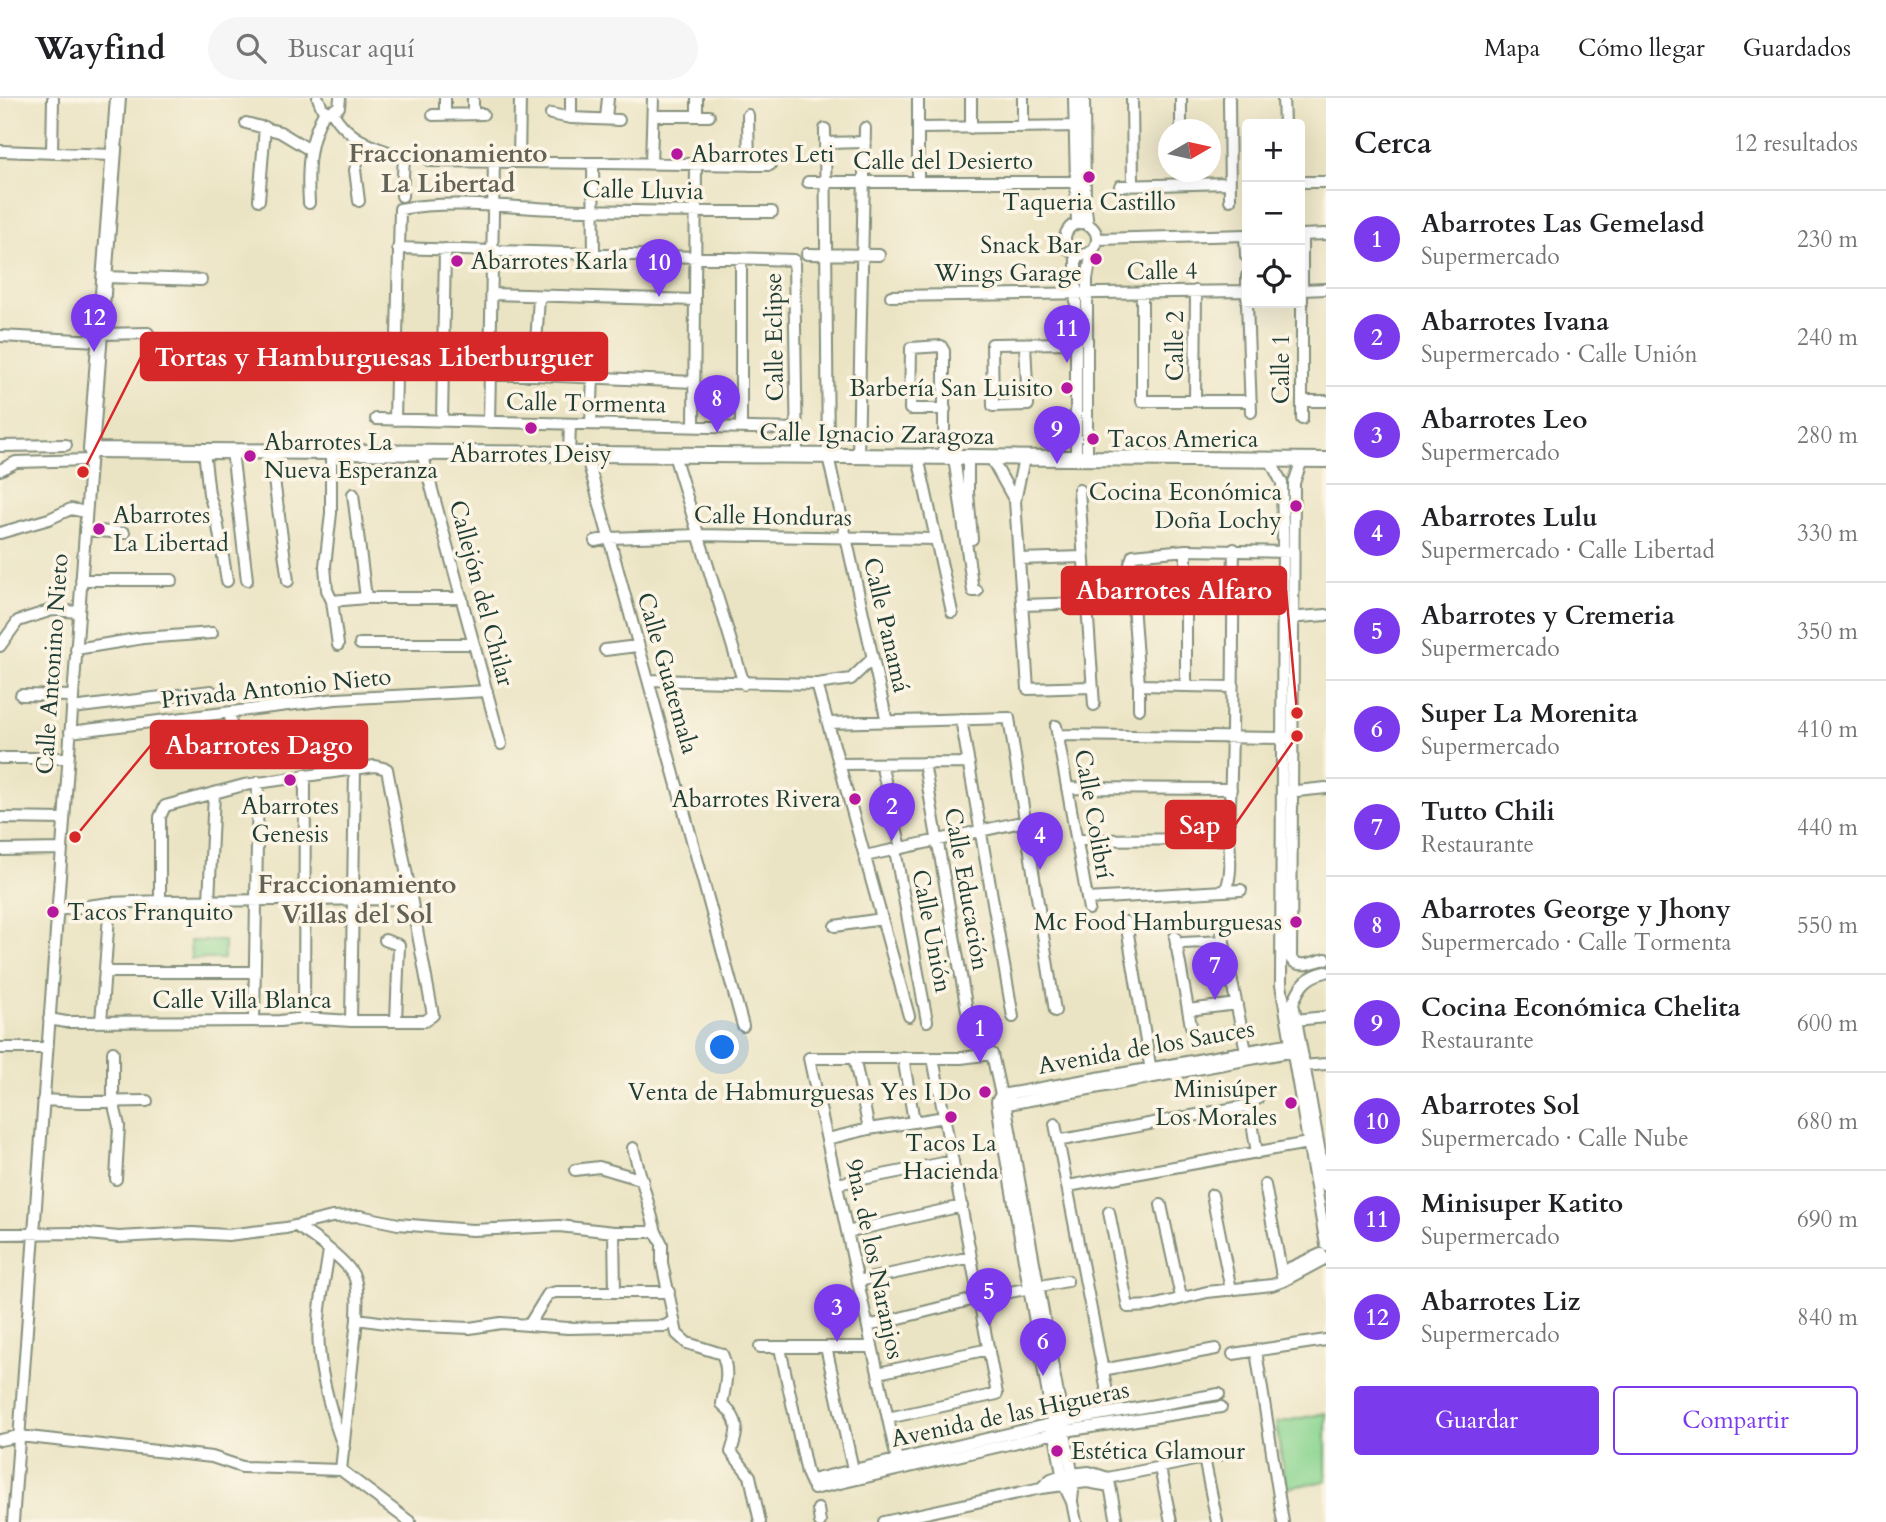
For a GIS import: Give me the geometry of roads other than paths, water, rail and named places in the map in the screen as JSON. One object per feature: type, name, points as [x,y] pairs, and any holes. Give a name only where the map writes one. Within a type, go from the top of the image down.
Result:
[{"type":"main road","name":"Calle Antonino Nieto","points":[[90,455],[118,98]]},
{"type":"main road","name":"Calle Ignacio Zaragoza","points":[[90,455],[270,451],[1326,460]]},
{"type":"street","points":[[318,98],[319,105],[363,141],[409,157],[402,196]]},
{"type":"street","points":[[309,203],[308,165],[315,130],[329,111],[339,107],[340,98]]},
{"type":"street","points":[[445,98],[445,114]]},
{"type":"street","points":[[433,115],[478,114],[473,98]]},
{"type":"street","points":[[519,162],[520,98]]},
{"type":"street","points":[[571,98],[571,118]]},
{"type":"street","points":[[607,118],[608,98]]},
{"type":"street","points":[[651,164],[653,98]]},
{"type":"street","points":[[697,98],[697,115]]},
{"type":"street","points":[[918,98],[918,182]]},
{"type":"street","points":[[971,98],[971,128]]},
{"type":"street","points":[[1023,98],[1023,127]]},
{"type":"street","points":[[1074,98],[1085,203],[1083,225]]},
{"type":"street","points":[[1084,98],[1079,126],[1077,182],[1083,225],[1097,239],[1242,235]]},
{"type":"street","points":[[1132,98],[1133,185]]},
{"type":"street","points":[[1181,98],[1181,119]]},
{"type":"street","points":[[1228,98],[1230,200]]},
{"type":"street","points":[[1283,98],[1284,119]]},
{"type":"street","points":[[52,99],[52,152]]},
{"type":"street","points":[[551,114],[571,118],[619,120]]},
{"type":"street","points":[[748,115],[749,165]]},
{"type":"street","points":[[653,116],[709,116]]},
{"type":"street","points":[[246,123],[290,137],[310,150]]},
{"type":"street","points":[[918,128],[1079,126]]},
{"type":"street","points":[[259,200],[265,127]]},
{"type":"street","points":[[858,456],[865,128]]},
{"type":"street","name":"Calle Panamá","points":[[825,130],[828,456],[887,722]]},
{"type":"street","points":[[359,201],[355,170],[363,141]]},
{"type":"street","points":[[826,143],[865,142]]},
{"type":"street","points":[[0,151],[113,155]]},
{"type":"street","points":[[430,161],[770,165]]},
{"type":"street","points":[[489,422],[494,162]]},
{"type":"street","points":[[593,163],[594,254]]},
{"type":"street","points":[[694,426],[696,164]]},
{"type":"street","points":[[1305,182],[1326,181]]},
{"type":"street","name":"Calle del Desierto","points":[[808,182],[1077,182]]},
{"type":"street","points":[[1120,186],[1229,183]]},
{"type":"street","name":"Calle Lluvia","points":[[398,247],[400,209],[429,206],[593,211],[772,212]]},
{"type":"street","points":[[1083,225],[1068,230],[1065,242],[1071,252],[1076,254],[1092,251]]},
{"type":"street","points":[[1305,235],[1326,234]]},
{"type":"street","points":[[1081,403],[1076,343],[1082,293],[1097,239]]},
{"type":"street","points":[[395,420],[398,247],[741,258],[741,428]]},
{"type":"street","points":[[442,421],[445,249]]},
{"type":"street","points":[[807,254],[879,255]]},
{"type":"street","points":[[1076,254],[1082,293],[1081,458]]},
{"type":"street","name":"Calle Eclipse","points":[[741,258],[794,260],[797,456]]},
{"type":"street","points":[[104,278],[201,281]]},
{"type":"street","points":[[1305,290],[1326,289]]},
{"type":"street","name":"Calle 2","points":[[1195,401],[1196,291]]},
{"type":"street","name":"Calle 4","points":[[891,296],[1242,291]]},
{"type":"street","points":[[1142,292],[1142,401],[1195,401],[1251,407],[1247,308]]},
{"type":"street","points":[[491,295],[695,300]]},
{"type":"street","points":[[534,375],[539,297]]},
{"type":"street","name":"Calle 1","points":[[1302,308],[1302,419]]},
{"type":"street","points":[[0,336],[99,337],[148,333]]},
{"type":"street","points":[[1026,344],[1028,405],[993,406],[992,344],[1076,343]]},
{"type":"street","points":[[945,409],[910,409],[909,354],[914,346],[943,347],[945,409],[963,493],[976,592],[974,592],[963,493]]},
{"type":"street","points":[[490,375],[694,382]]},
{"type":"street","points":[[591,424],[593,377]]},
{"type":"street","points":[[1302,401],[1326,401]]},
{"type":"street","name":"Calle Tormenta","points":[[376,419],[796,429]]},
{"type":"street","name":"Calle Guatemala","points":[[573,424],[577,454],[609,538],[743,1026]]},
{"type":"street","points":[[6,446],[66,445]]},
{"type":"street","points":[[6,446],[16,462]]},
{"type":"street","points":[[204,451],[209,494],[221,539],[227,581]]},
{"type":"street","points":[[232,451],[247,580]]},
{"type":"street","points":[[270,451],[288,581]]},
{"type":"street","points":[[331,452],[331,513],[325,566],[338,645]]},
{"type":"street","name":"Callejón del Chilar","points":[[422,453],[501,744]]},
{"type":"street","points":[[0,470],[16,462],[90,455]]},
{"type":"street","name":"Calle Antonino Nieto","points":[[13,1522],[90,455]]},
{"type":"street","points":[[674,455],[744,684]]},
{"type":"street","points":[[918,457],[952,612]]},
{"type":"street","points":[[991,457],[1015,501]]},
{"type":"street","points":[[1024,458],[1015,501],[1028,690],[1091,687]]},
{"type":"street","points":[[1270,460],[1282,483],[1288,552],[1287,906],[1286,961],[1281,985],[1326,1186]]},
{"type":"street","points":[[1288,552],[1294,483],[1302,460]]},
{"type":"street","points":[[1282,483],[1294,483]]},
{"type":"street","points":[[1079,490],[1094,705]]},
{"type":"street","points":[[353,494],[359,525],[366,598]]},
{"type":"street","points":[[0,533],[49,519],[71,509],[86,512]]},
{"type":"street","points":[[85,530],[124,533]]},
{"type":"street","name":"Calle Honduras","points":[[595,541],[609,538],[698,535],[936,538]]},
{"type":"street","points":[[1139,709],[1130,563],[1133,555],[1143,552],[1234,549],[1288,552]]},
{"type":"street","points":[[1234,549],[1230,879],[1226,890],[1241,890]]},
{"type":"street","points":[[1186,550],[1186,686]]},
{"type":"street","points":[[1019,559],[1083,557]]},
{"type":"street","points":[[82,579],[124,577]]},
{"type":"street","points":[[82,579],[172,580]]},
{"type":"street","points":[[332,601],[366,598],[462,598]]},
{"type":"street","points":[[1022,605],[1086,603]]},
{"type":"street","points":[[0,646],[18,621],[52,610],[79,612]]},
{"type":"street","points":[[1288,618],[1326,615]]},
{"type":"street","points":[[76,649],[143,638],[212,632]]},
{"type":"street","points":[[360,644],[474,644]]},
{"type":"street","points":[[606,650],[637,646]]},
{"type":"street","points":[[649,680],[817,684],[850,679],[873,658]]},
{"type":"street","points":[[817,684],[909,1016]]},
{"type":"street","points":[[1139,685],[1232,687]]},
{"type":"street","points":[[22,695],[72,702],[211,691]]},
{"type":"street","name":"Privada Antonio Nieto","points":[[70,732],[336,699],[487,691]]},
{"type":"street","points":[[230,714],[234,757]]},
{"type":"street","points":[[828,723],[1009,718],[1055,1011]]},
{"type":"street","points":[[961,719],[1013,1017]]},
{"type":"street","name":"Calle Colibrí","points":[[1226,890],[1088,904],[1057,731],[1233,738]]},
{"type":"street","points":[[1233,738],[1287,738]]},
{"type":"street","points":[[0,758],[68,758]]},
{"type":"street","points":[[839,764],[969,762]]},
{"type":"street","name":"Calle Educación","points":[[924,763],[969,1022]]},
{"type":"street","name":"Calle Unión","points":[[881,764],[927,1021]]},
{"type":"street","points":[[160,901],[160,817],[165,806],[258,782],[375,766],[387,769],[419,937],[399,945],[385,940]]},
{"type":"street","points":[[351,1021],[355,769]]},
{"type":"street","points":[[304,1018],[305,775]]},
{"type":"street","points":[[254,1021],[258,782]]},
{"type":"street","points":[[1067,788],[1231,789]]},
{"type":"street","points":[[1287,792],[1326,788]]},
{"type":"street","points":[[209,901],[215,793]]},
{"type":"street","points":[[0,818],[64,818]]},
{"type":"street","points":[[865,856],[1026,821]]},
{"type":"street","points":[[1077,839],[1229,839]]},
{"type":"street","points":[[0,850],[62,849]]},
{"type":"street","points":[[57,910],[110,903],[160,901],[410,898]]},
{"type":"street","points":[[101,1022],[110,903]]},
{"type":"street","points":[[835,926],[882,919]]},
{"type":"street","points":[[1126,922],[1151,1072]]},
{"type":"street","points":[[1221,928],[1246,1051]]},
{"type":"street","name":"Calle Villa Blanca","points":[[49,1019],[101,1022],[304,1018],[425,1021],[433,1015],[419,937]]},
{"type":"street","points":[[1191,1026],[1175,941],[1224,941]]},
{"type":"street","points":[[396,1021],[399,945]]},
{"type":"street","points":[[1286,961],[1300,965],[1326,959]]},
{"type":"street","points":[[105,972],[255,972]]},
{"type":"street","points":[[1326,972],[1306,979],[1299,987],[1293,1003],[1295,1047],[1303,1066],[1308,1143],[1326,1245]]},
{"type":"street","points":[[1188,1010],[1237,1004]]},
{"type":"street","points":[[1295,1020],[1326,1017]]},
{"type":"street","name":"Avenida de los Sauces","points":[[1151,1072],[1246,1051],[1295,1047]]},
{"type":"street","name":"Avenida de los Sauces","points":[[1004,1099],[1295,1047]]},
{"type":"street","points":[[0,1048],[47,1048]]},
{"type":"street","points":[[113,1052],[113,1101],[118,1126],[116,1179]]},
{"type":"street","points":[[869,1129],[854,1057],[961,1058],[992,1054],[1004,1099],[997,1101],[997,1109],[1034,1286],[1076,1522]]},
{"type":"street","name":"9na. de los Naranjos","points":[[854,1057],[809,1058],[898,1465]]},
{"type":"street","points":[[903,1057],[914,1121]]},
{"type":"street","points":[[888,1418],[997,1394],[933,1058]]},
{"type":"street","points":[[1303,1066],[1326,1064]]},
{"type":"street","points":[[1059,1143],[1062,1140],[1246,1106],[1257,1099]]},
{"type":"street","points":[[43,1100],[147,1101]]},
{"type":"street","points":[[1246,1106],[1250,1110],[1257,1153]]},
{"type":"street","points":[[1307,1110],[1326,1108]]},
{"type":"street","points":[[827,1139],[869,1129],[945,1117]]},
{"type":"street","points":[[1055,1124],[1108,1397]]},
{"type":"street","points":[[1068,1186],[1308,1143]]},
{"type":"street","points":[[633,1148],[656,1232],[662,1244],[662,1263],[677,1334],[688,1343],[722,1354],[726,1362],[722,1404],[732,1413],[737,1424],[731,1452],[750,1476],[761,1522]]},
{"type":"street","points":[[836,1184],[953,1161]]},
{"type":"street","points":[[575,1170],[599,1167],[643,1181]]},
{"type":"street","points":[[1265,1185],[1282,1276]]},
{"type":"street","points":[[1212,1195],[1231,1290]]},
{"type":"street","points":[[1161,1205],[1181,1297]]},
{"type":"street","points":[[847,1232],[962,1206]]},
{"type":"street","points":[[1109,1212],[1128,1307],[1152,1307],[1181,1297],[1256,1288],[1326,1258]]},
{"type":"street","points":[[0,1234],[78,1233],[119,1237],[192,1233],[228,1235],[296,1226],[332,1217],[360,1216],[398,1224],[472,1230],[559,1227],[614,1232],[656,1232]]},
{"type":"street","points":[[296,1226],[329,1250],[355,1276],[357,1319],[341,1470]]},
{"type":"street","points":[[614,1232],[615,1292]]},
{"type":"street","points":[[329,1250],[321,1305],[319,1348],[333,1422],[344,1448]]},
{"type":"street","points":[[1282,1276],[1326,1250]]},
{"type":"street","points":[[858,1281],[971,1257]]},
{"type":"street","points":[[868,1326],[979,1298],[1067,1281]]},
{"type":"street","points":[[528,1325],[548,1294],[556,1292],[669,1292]]},
{"type":"street","points":[[357,1319],[401,1325],[470,1328],[501,1323],[568,1328],[665,1326],[673,1321]]},
{"type":"street","points":[[1233,1354],[1326,1340]]},
{"type":"street","points":[[760,1347],[872,1347]]},
{"type":"street","points":[[826,1347],[855,1475]]},
{"type":"street","name":"Avenida de las Higueras","points":[[780,1348],[813,1488],[898,1465],[1059,1428],[1168,1409],[1219,1394]]},
{"type":"street","points":[[878,1373],[989,1349]]},
{"type":"street","points":[[1102,1370],[1216,1349]]},
{"type":"street","points":[[1256,1351],[1283,1522]]},
{"type":"street","name":"Avenida de las Higueras","points":[[1168,1409],[1221,1407]]},
{"type":"street","points":[[0,1440],[19,1436],[212,1457],[242,1467],[341,1470],[410,1522]]},
{"type":"street","points":[[884,1522],[936,1517],[1041,1488],[1051,1479],[1068,1479],[1089,1472],[1109,1482],[1223,1454]]},
{"type":"street","points":[[1204,1458],[1217,1522]]},
{"type":"street","points":[[1160,1468],[1171,1522]]},
{"type":"street","points":[[1109,1482],[1117,1522]]},
{"type":"street","points":[[818,1510],[820,1522]]},
{"type":"place","name":"Abarrotes Leti","points":[[677,154]]},
{"type":"place","name":"Taqueria Castillo","points":[[1089,177]]},
{"type":"place","name":"Snack Bar Wings Garage","points":[[1096,259]]},
{"type":"place","name":"Abarrotes Karla","points":[[457,261]]},
{"type":"place","name":"Abarrotes Sol","points":[[659,297]]},
{"type":"place","name":"Abarrotes Liz","points":[[94,352]]},
{"type":"place","name":"Minisuper Katito","points":[[1067,363]]},
{"type":"place","name":"Barbería San Luisito","points":[[1067,388]]},
{"type":"place","name":"Abarrotes Deisy","points":[[531,428]]},
{"type":"place","name":"Abarrotes George y Jhony","points":[[717,433]]},
{"type":"place","name":"Tacos America","points":[[1093,439]]},
{"type":"place","name":"Abarrotes La Nueva Esperanza","points":[[250,456]]},
{"type":"place","name":"Cocina Económica Chelita","points":[[1057,464]]},
{"type":"place","name":"Tortas y Hamburguesas Liberburguer","points":[[83,472]]},
{"type":"place","name":"Cocina Económica Doña Lochy","points":[[1296,506]]},
{"type":"place","name":"Abarrotes La Libertad","points":[[99,529]]},
{"type":"place","name":"Abarrotes Alfaro","points":[[1297,713]]},
{"type":"place","name":"Sap","points":[[1297,736]]},
{"type":"place","name":"Abarrotes Genesis","points":[[290,780]]},
{"type":"place","name":"Abarrotes Rivera","points":[[855,799]]},
{"type":"place","name":"Abarrotes Dago","points":[[75,837]]},
{"type":"place","name":"Abarrotes Ivana","points":[[892,841]]},
{"type":"place","name":"Abarrotes Lulu","points":[[1040,870]]},
{"type":"place","name":"Tacos Franquito","points":[[53,912]]},
{"type":"place","name":"Mc Food Hamburguesas","points":[[1296,922]]},
{"type":"place","name":"Tutto Chili","points":[[1215,1000]]},
{"type":"place","name":"Abarrotes Las Gemelasd","points":[[980,1063]]},
{"type":"place","name":"Venta de Habmurguesas Yes I Do","points":[[985,1092]]},
{"type":"place","name":"Minisúper Los Morales","points":[[1291,1103]]},
{"type":"place","name":"Tacos La Hacienda","points":[[951,1117]]},
{"type":"place","name":"Abarrotes y Cremeria","points":[[989,1326]]},
{"type":"place","name":"Abarrotes Leo","points":[[837,1342]]},
{"type":"place","name":"Super La Morenita","points":[[1043,1376]]},
{"type":"place","name":"Estética Glamour","points":[[1057,1451]]},
{"type":"district","name":"Fraccionamiento La Libertad","points":[[448,168]]},
{"type":"district","name":"Fraccionamiento Villas del Sol","points":[[357,899]]}]
